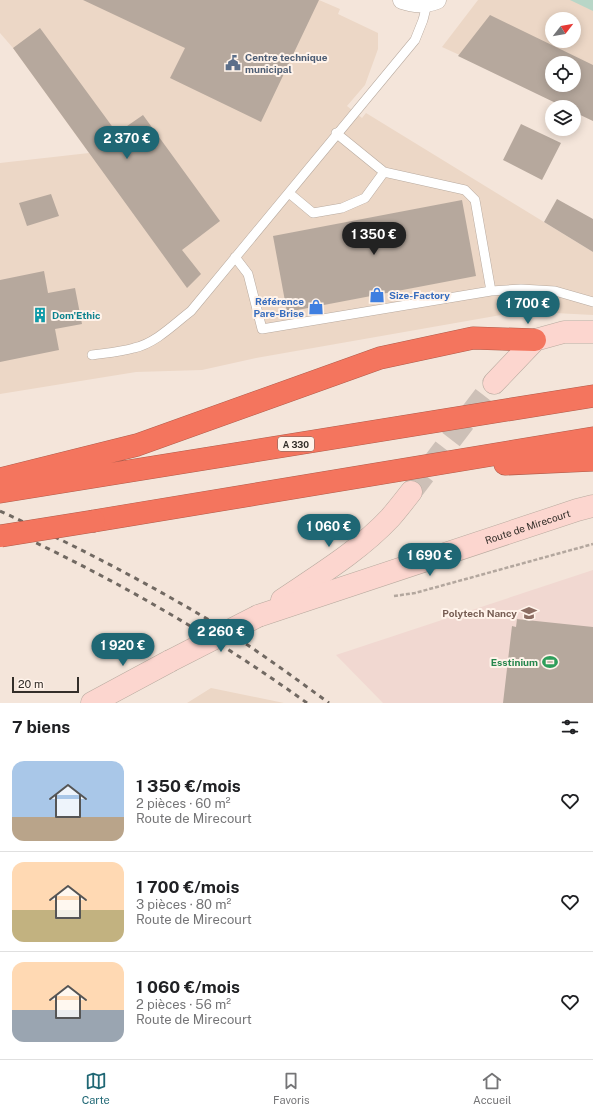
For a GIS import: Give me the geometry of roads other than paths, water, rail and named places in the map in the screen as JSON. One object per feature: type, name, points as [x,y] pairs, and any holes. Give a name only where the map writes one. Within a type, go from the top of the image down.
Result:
[{"type":"highway","points":[[0,479],[138,445],[380,358],[473,338],[535,340]]},
{"type":"highway","name":"A 330","points":[[0,492],[593,396]]},
{"type":"highway","points":[[1,536],[593,438]]},
{"type":"highway","points":[[394,470],[593,460]]},
{"type":"main road","points":[[494,383],[535,340],[564,332],[593,332]]},
{"type":"main road","name":"Route de Mirecourt","points":[[92,703],[170,660],[258,616],[339,562],[359,546],[390,518],[411,492]]},
{"type":"main road","name":"Route de Mirecourt","points":[[258,616],[569,512],[593,506]]},
{"type":"street","points":[[402,0],[412,3],[432,2]]},
{"type":"lane","points":[[92,355],[136,348],[163,333],[191,310],[414,40],[432,2]]},
{"type":"lane","points":[[336,133],[384,172],[465,190],[475,200],[491,291]]},
{"type":"lane","points":[[289,193],[313,213],[342,208],[365,198],[384,172]]},
{"type":"lane","points":[[235,257],[248,274],[262,330],[491,291],[521,289],[555,290],[593,302]]},
{"type":"tunnel","points":[[411,492],[494,383]]},
{"type":"railway","points":[[0,511],[104,561],[204,617],[283,669],[329,703]]},
{"type":"railway","points":[[0,526],[80,565],[158,607],[234,653],[307,703]]},
{"type":"place","name":"Centre technique municipal","points":[[233,63]]},
{"type":"place","name":"Size-Factory","points":[[377,295]]},
{"type":"place","name":"Référence Pare-Brise","points":[[316,307]]},
{"type":"place","name":"Dom'Ethic","points":[[40,315]]},
{"type":"place","name":"Polytech Nancy","points":[[529,613]]},
{"type":"place","name":"Esstinium","points":[[550,662]]}]
